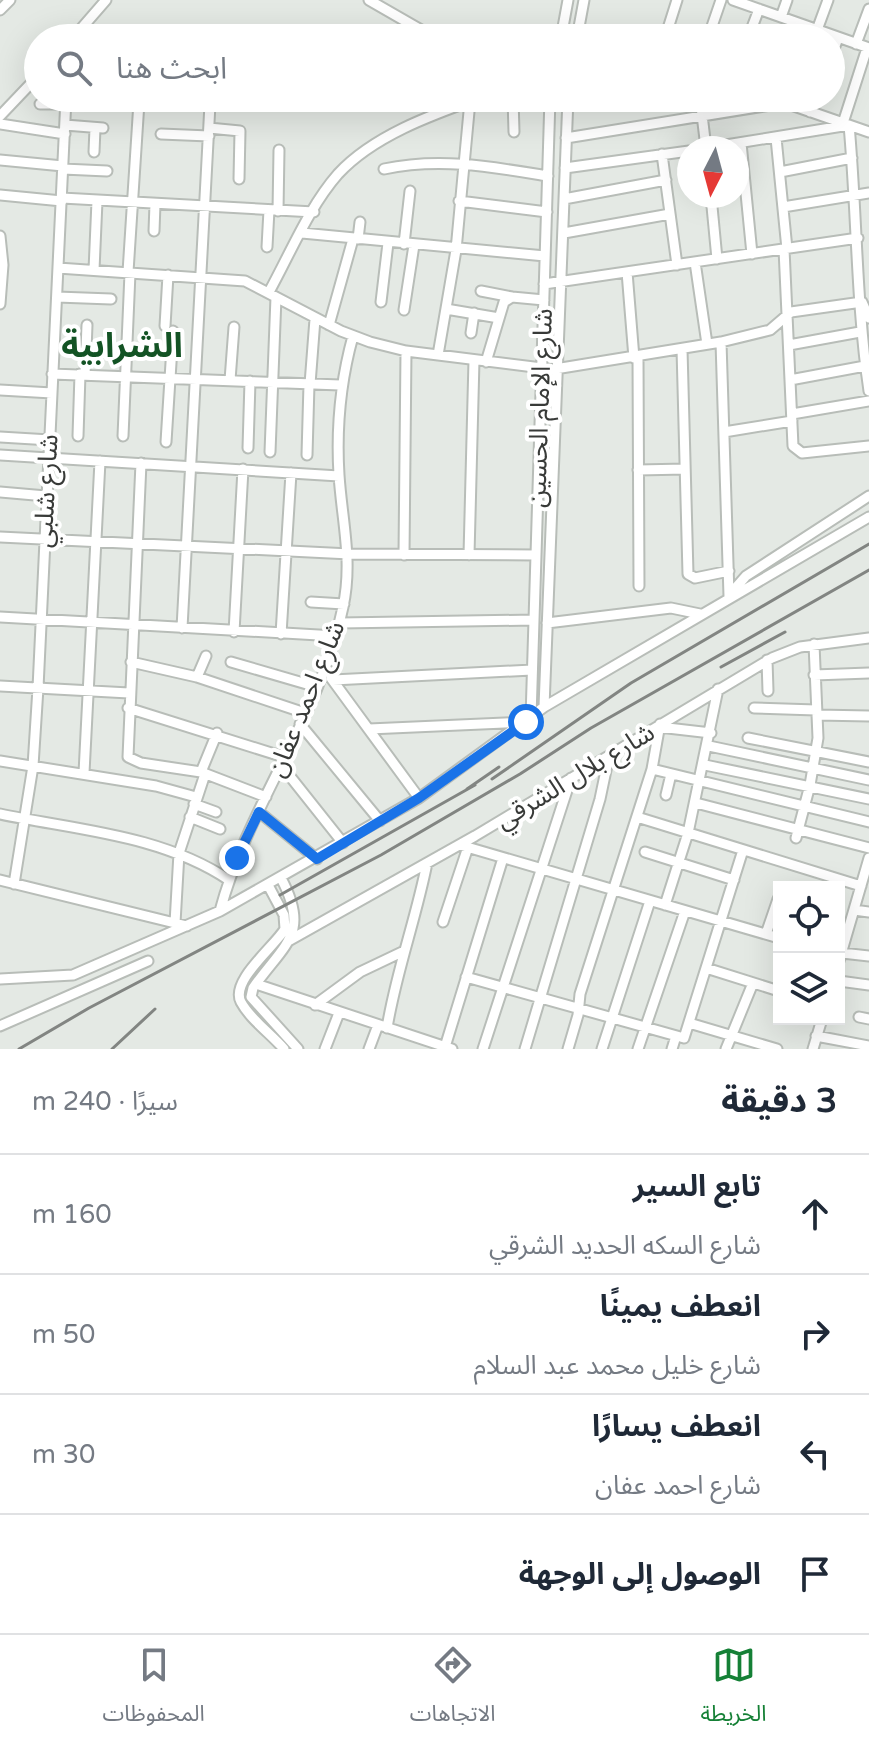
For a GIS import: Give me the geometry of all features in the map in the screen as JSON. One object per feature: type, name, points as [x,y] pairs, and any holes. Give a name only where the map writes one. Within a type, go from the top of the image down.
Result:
[{"type":"street","points":[[0,10],[10,0]]},
{"type":"street","points":[[85,24],[106,0]]},
{"type":"street","points":[[369,0],[411,24]]},
{"type":"street","points":[[564,24],[568,0]]},
{"type":"street","points":[[580,24],[584,0]]},
{"type":"street","points":[[669,24],[677,0]]},
{"type":"street","points":[[713,24],[721,0]]},
{"type":"street","points":[[733,0],[800,24]]},
{"type":"street","points":[[785,24],[787,0]]},
{"type":"street","points":[[819,24],[828,0]]},
{"type":"street","points":[[856,44],[869,9]]},
{"type":"street","points":[[845,40],[868,48],[846,124],[852,158],[858,238],[862,302],[860,332],[869,391]]},
{"type":"street","points":[[1,116],[24,91]]},
{"type":"street","name":"شارع شلبي","points":[[14,884],[33,766],[66,112]]},
{"type":"street","points":[[123,436],[132,203],[140,112]]},
{"type":"street","points":[[182,628],[210,112]]},
{"type":"street","points":[[270,452],[272,294],[302,233],[336,176],[353,159],[420,121],[444,112]]},
{"type":"street","points":[[438,355],[456,250],[459,201],[473,112]]},
{"type":"street","points":[[513,112],[514,132]]},
{"type":"street","name":"شارع الإمام الحسين","points":[[528,720],[534,620],[550,112]]},
{"type":"street","name":"شارع الإمام الحسين","points":[[544,707],[567,112]]},
{"type":"street","points":[[702,112],[704,136]]},
{"type":"street","points":[[566,138],[727,112]]},
{"type":"street","points":[[810,112],[869,132]]},
{"type":"street","points":[[1,116],[65,130],[99,128],[94,152]]},
{"type":"street","points":[[749,142],[846,124]]},
{"type":"street","points":[[161,134],[240,127],[239,179]]},
{"type":"street","points":[[776,138],[786,249],[793,446],[799,452],[869,446]]},
{"type":"street","points":[[267,247],[274,210],[279,150]]},
{"type":"street","points":[[565,168],[677,152]]},
{"type":"street","points":[[662,154],[677,265]]},
{"type":"street","points":[[780,172],[852,158]]},
{"type":"street","points":[[0,160],[107,171]]},
{"type":"street","points":[[384,169],[424,163],[464,164],[548,176]]},
{"type":"street","points":[[564,199],[666,180]]},
{"type":"street","points":[[404,310],[410,191]]},
{"type":"street","points":[[783,207],[869,193]]},
{"type":"street","points":[[0,195],[314,212]]},
{"type":"street","points":[[94,270],[97,201]]},
{"type":"street","points":[[459,201],[547,212]]},
{"type":"street","points":[[154,231],[155,204]]},
{"type":"street","points":[[712,208],[717,259]]},
{"type":"street","points":[[747,208],[752,254]]},
{"type":"street","points":[[564,233],[670,214]]},
{"type":"street","points":[[329,325],[360,222]]},
{"type":"street","points":[[302,233],[456,250],[545,256]]},
{"type":"street","points":[[0,237],[0,304]]},
{"type":"street","points":[[544,284],[858,238]]},
{"type":"street","points":[[381,302],[388,243]]},
{"type":"street","points":[[695,262],[707,344]]},
{"type":"street","points":[[58,268],[245,281],[353,336],[406,351],[555,370],[721,342],[770,330],[787,313],[862,302]]},
{"type":"street","points":[[627,272],[636,357],[639,586]]},
{"type":"street","points":[[166,442],[170,378],[168,275]]},
{"type":"street","points":[[481,291],[544,300]]},
{"type":"street","points":[[57,297],[111,299]]},
{"type":"street","points":[[486,362],[504,302],[512,297]]},
{"type":"street","points":[[862,302],[869,318]]},
{"type":"street","points":[[446,309],[499,318]]},
{"type":"street","points":[[471,333],[474,313]]},
{"type":"street","points":[[307,455],[315,319]]},
{"type":"street","points":[[78,436],[87,325]]},
{"type":"street","points":[[230,380],[234,327]]},
{"type":"street","points":[[789,345],[860,332]]},
{"type":"street","name":"شارع احمد عفان","points":[[220,911],[229,880],[324,672],[340,623],[350,554],[339,476],[340,385],[353,336]]},
{"type":"street","points":[[721,342],[729,596]]},
{"type":"street","points":[[682,349],[688,574],[695,578],[729,571]]},
{"type":"street","points":[[404,555],[406,351]]},
{"type":"street","points":[[469,555],[474,360]]},
{"type":"street","points":[[790,380],[865,366]]},
{"type":"street","points":[[52,374],[340,385]]},
{"type":"street","points":[[248,448],[250,381]]},
{"type":"street","points":[[0,390],[52,393]]},
{"type":"street","points":[[724,432],[869,401]]},
{"type":"street","points":[[0,437],[50,440]]},
{"type":"street","points":[[0,455],[339,476]]},
{"type":"street","points":[[84,773],[100,461]]},
{"type":"street","points":[[141,463],[126,749],[133,761],[203,773],[266,797]]},
{"type":"street","points":[[234,632],[243,469]]},
{"type":"street","points":[[638,470],[685,469]]},
{"type":"street","points":[[281,634],[291,473]]},
{"type":"street","points":[[0,492],[46,496]]},
{"type":"street","points":[[729,596],[746,576],[869,496]]},
{"type":"street","points":[[0,979],[73,975],[220,911],[317,859],[419,798],[544,707],[729,596],[869,517]]},
{"type":"street","points":[[0,537],[287,552],[535,555]]},
{"type":"street","points":[[311,602],[344,604]]},
{"type":"street","points":[[547,623],[671,608],[700,614]]},
{"type":"street","points":[[0,617],[336,636]]},
{"type":"street","points":[[340,623],[534,620]]},
{"type":"street","name":"شارع بلال الشرقي","points":[[290,940],[427,863],[464,846],[767,660],[814,644],[869,638]]},
{"type":"street","points":[[797,834],[816,749],[814,644]]},
{"type":"street","points":[[197,677],[206,656]]},
{"type":"street","points":[[767,660],[768,691]]},
{"type":"street","points":[[131,662],[197,677],[305,713]]},
{"type":"street","points":[[231,662],[317,687]]},
{"type":"street","points":[[333,680],[532,670]]},
{"type":"street","points":[[324,672],[419,798]]},
{"type":"street","points":[[814,675],[869,673]]},
{"type":"street","points":[[0,686],[129,693]]},
{"type":"street","points":[[665,905],[696,803],[718,689]]},
{"type":"street","points":[[128,708],[217,733],[282,761],[343,843]]},
{"type":"street","points":[[754,708],[869,716]]},
{"type":"street","points":[[369,729],[528,720]]},
{"type":"street","points":[[300,724],[380,821]]},
{"type":"street","points":[[568,1049],[652,769],[660,726],[711,733]]},
{"type":"street","points":[[175,923],[179,853],[217,733]]},
{"type":"street","points":[[748,738],[816,749],[869,762]]},
{"type":"street","points":[[709,746],[869,780]]},
{"type":"street","points":[[525,1049],[600,799],[609,756]]},
{"type":"street","points":[[0,761],[84,773],[195,800],[216,812]]},
{"type":"street","points":[[705,765],[869,799]]},
{"type":"street","points":[[652,769],[869,822]]},
{"type":"street","points":[[666,795],[671,774]]},
{"type":"street","points":[[483,1049],[571,778]]},
{"type":"street","points":[[696,803],[797,834],[869,848]]},
{"type":"street","points":[[259,812],[317,859]]},
{"type":"street","points":[[0,814],[179,853],[229,880]]},
{"type":"street","points":[[190,817],[220,829]]},
{"type":"street","points":[[637,817],[861,886]]},
{"type":"street","points":[[443,922],[464,846],[773,936]]},
{"type":"street","points":[[672,1049],[689,1023],[743,850]]},
{"type":"street","points":[[645,852],[734,880]]},
{"type":"street","points":[[256,984],[382,1027],[419,1044],[449,1048],[466,977],[503,858]]},
{"type":"street","points":[[841,953],[869,858]]},
{"type":"street","points":[[369,1049],[382,1027],[427,863]]},
{"type":"street","points":[[281,878],[296,912],[290,940],[256,984],[251,997],[255,1006],[298,1049]]},
{"type":"street","points":[[0,880],[187,926]]},
{"type":"street","points":[[268,885],[284,915],[285,929],[243,979],[238,991],[242,1004],[284,1049]]},
{"type":"street","points":[[602,1049],[650,901]]},
{"type":"street","points":[[854,910],[869,912]]},
{"type":"street","points":[[638,1049],[685,911]]},
{"type":"street","points":[[766,934],[773,914]]},
{"type":"street","points":[[315,1005],[360,972],[402,952]]},
{"type":"street","points":[[845,956],[869,956]]},
{"type":"street","points":[[0,1026],[148,961]]},
{"type":"street","points":[[706,968],[773,989]]},
{"type":"street","points":[[466,977],[680,1037]]},
{"type":"street","points":[[845,982],[869,985]]},
{"type":"street","points":[[726,1049],[753,983]]},
{"type":"street","points":[[325,1049],[339,1013]]},
{"type":"street","points":[[689,1023],[777,1049]]},
{"type":"street","points":[[813,1049],[820,1025]]},
{"type":"street","points":[[816,1036],[869,1046]]},
{"type":"railway","points":[[492,779],[631,683],[869,544]]},
{"type":"railway","points":[[19,1049],[89,1008],[381,855],[520,774],[591,728],[869,570]]},
{"type":"railway","points":[[721,667],[785,632]]},
{"type":"railway","points":[[467,789],[499,767]]},
{"type":"railway","points":[[280,895],[475,785]]},
{"type":"railway","points":[[112,1049],[155,1009]]},
{"type":"district","name":"الشرابية","points":[[122,346]]},
{"type":"route","points":[[237,858],[259,812],[317,859],[419,798],[526,722]]}]
